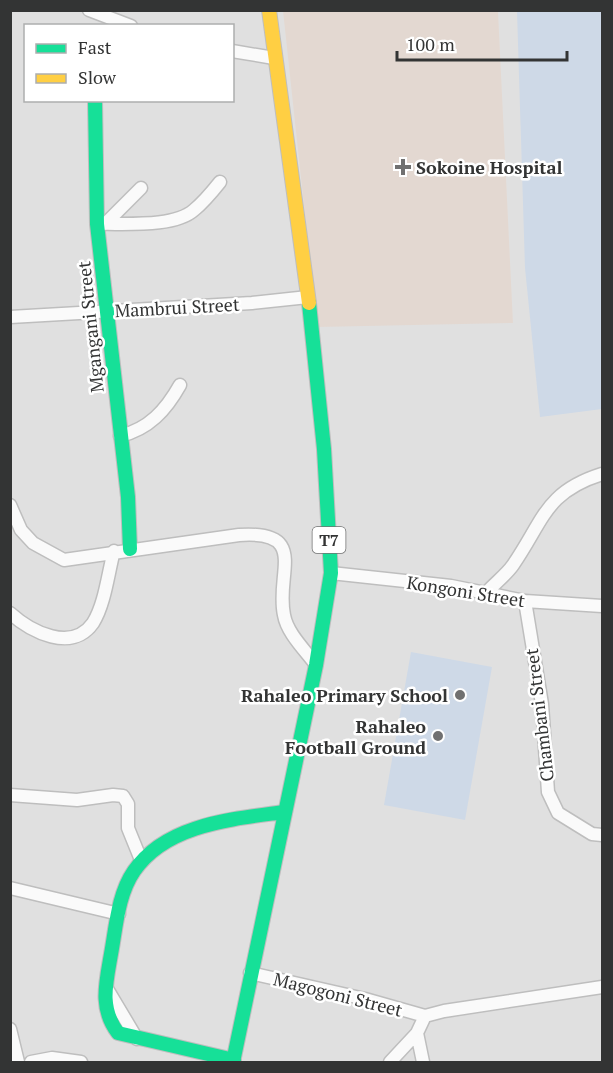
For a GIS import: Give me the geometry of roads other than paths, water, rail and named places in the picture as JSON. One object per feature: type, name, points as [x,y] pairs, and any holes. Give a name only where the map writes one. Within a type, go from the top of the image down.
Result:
[{"type":"main road","name":"T7","points":[[234,1061],[249,974],[316,665],[331,573],[326,470],[308,297],[269,10]]},
{"type":"main road","name":"Mgangani Street","points":[[95,102],[105,310],[128,497],[130,549]]},
{"type":"main road","points":[[234,1061],[137,1039],[118,1033],[107,1021],[105,986],[119,914],[132,873],[153,849],[176,837],[243,818],[284,812]]},
{"type":"street","points":[[97,17],[123,24]]},
{"type":"street","points":[[234,51],[274,58]]},
{"type":"street","points":[[101,224],[152,222],[184,216],[194,211],[220,183]]},
{"type":"street","points":[[101,224],[141,188]]},
{"type":"street","name":"Mambrui Street","points":[[10,317],[252,303],[308,297]]},
{"type":"street","points":[[120,436],[137,431],[163,412],[180,385]]},
{"type":"street","points":[[487,592],[512,567],[551,502],[580,481],[603,474]]},
{"type":"street","points":[[10,505],[21,530],[33,543],[59,559],[74,560],[114,551],[247,535],[274,538],[282,545],[285,559],[284,618],[316,665]]},
{"type":"street","points":[[10,614],[46,636],[63,639],[75,636],[88,628],[98,614],[114,551]]},
{"type":"street","name":"Kongoni Street","points":[[331,573],[487,592],[525,600],[603,606]]},
{"type":"street","name":"Chambani Street","points":[[525,600],[542,704],[548,792],[558,813],[592,834],[603,835]]},
{"type":"street","points":[[10,795],[77,800],[113,795],[123,796],[128,804],[128,828],[141,861]]},
{"type":"street","points":[[10,888],[119,914]]},
{"type":"street","name":"Magogoni Street","points":[[249,974],[365,999],[425,1016],[444,1011],[603,987]]},
{"type":"street","name":"Magogoni Street","points":[[423,1062],[417,1033],[425,1016]]},
{"type":"street","points":[[10,1029],[18,1062]]},
{"type":"street","points":[[390,1062],[417,1033]]},
{"type":"street","points":[[31,1062],[52,1058],[81,1062]]},
{"type":"place","name":"Sokoine Hospital","points":[[403,167]]},
{"type":"place","name":"Rahaleo Primary School","points":[[460,695]]},
{"type":"place","name":"Rahaleo Football Ground","points":[[438,736]]}]
